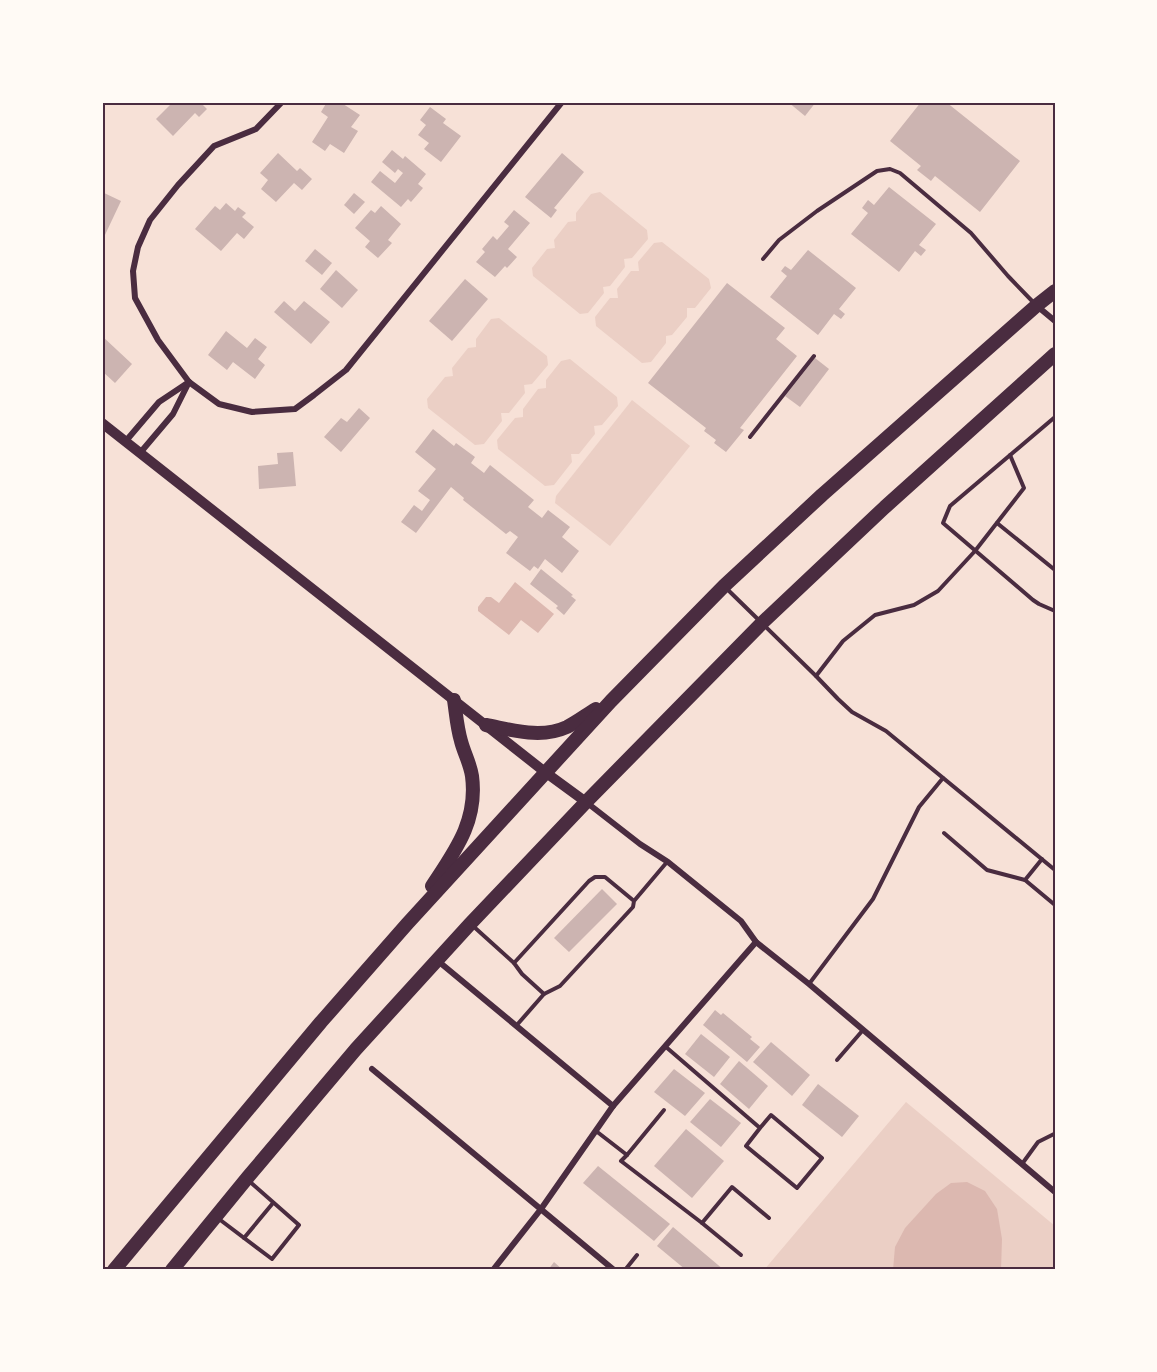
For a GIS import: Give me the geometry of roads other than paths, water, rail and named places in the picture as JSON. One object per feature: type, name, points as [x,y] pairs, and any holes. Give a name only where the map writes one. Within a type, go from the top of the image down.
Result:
[{"type":"highway","points":[[114,1270],[321,1022],[407,924],[611,701],[724,586],[822,495],[1055,291]]},
{"type":"highway","points":[[172,1270],[356,1049],[586,802],[762,623],[885,507],[1055,354]]},
{"type":"highway","points":[[407,924],[458,846],[469,820],[472,778],[469,760],[461,740],[454,700]]},
{"type":"highway","points":[[486,725],[535,734],[551,731],[566,727],[611,701]]},
{"type":"street","points":[[282,102],[256,129],[214,146],[178,185],[150,220],[138,247],[133,271],[135,298],[158,340],[189,382],[219,405],[252,412],[295,409],[346,370],[562,102]]},
{"type":"street","points":[[1036,306],[1055,321]]},
{"type":"street","points":[[125,442],[159,402],[189,382]]},
{"type":"street","points":[[140,453],[173,414],[189,382]]},
{"type":"street","points":[[102,423],[545,772],[640,844],[668,861],[741,921],[756,942],[1055,1192]]},
{"type":"street","points":[[493,1270],[541,1209],[613,1106],[756,942]]},
{"type":"street","points":[[437,960],[613,1106]]},
{"type":"street","points":[[372,1069],[614,1270]]},
{"type":"lane","points":[[763,259],[779,240],[817,211],[877,171],[890,168],[900,173],[971,233],[1036,306]]},
{"type":"lane","points":[[750,437],[813,356]]},
{"type":"lane","points":[[1055,417],[950,506],[943,524],[1039,604],[1055,611]]},
{"type":"lane","points":[[816,676],[843,641],[875,615],[914,605],[938,591],[975,551],[1024,488],[1010,455]]},
{"type":"lane","points":[[997,523],[1055,570]]},
{"type":"lane","points":[[724,586],[852,712],[886,731],[1055,870]]},
{"type":"lane","points":[[809,984],[873,899],[919,807],[943,778]]},
{"type":"lane","points":[[944,833],[987,870],[1025,880],[1055,905]]},
{"type":"lane","points":[[1025,880],[1042,859]]},
{"type":"lane","points":[[516,1026],[544,994],[560,986],[633,907],[634,901],[668,861]]},
{"type":"lane","points":[[514,963],[595,877],[609,879],[634,901]]},
{"type":"lane","points":[[470,924],[514,963],[522,974],[544,994]]},
{"type":"lane","points":[[837,1060],[863,1030]]},
{"type":"lane","points":[[665,1046],[760,1128]]},
{"type":"lane","points":[[664,1110],[621,1161],[741,1255]]},
{"type":"lane","points":[[771,1115],[822,1158],[797,1188],[746,1146],[760,1128],[771,1115]]},
{"type":"lane","points":[[596,1131],[627,1155]]},
{"type":"lane","points":[[1022,1164],[1038,1142],[1055,1135]]},
{"type":"lane","points":[[216,1217],[272,1259],[299,1225],[246,1179]]},
{"type":"lane","points":[[702,1223],[732,1186],[769,1218]]},
{"type":"lane","points":[[244,1238],[273,1203]]},
{"type":"lane","points":[[625,1270],[637,1255]]}]
